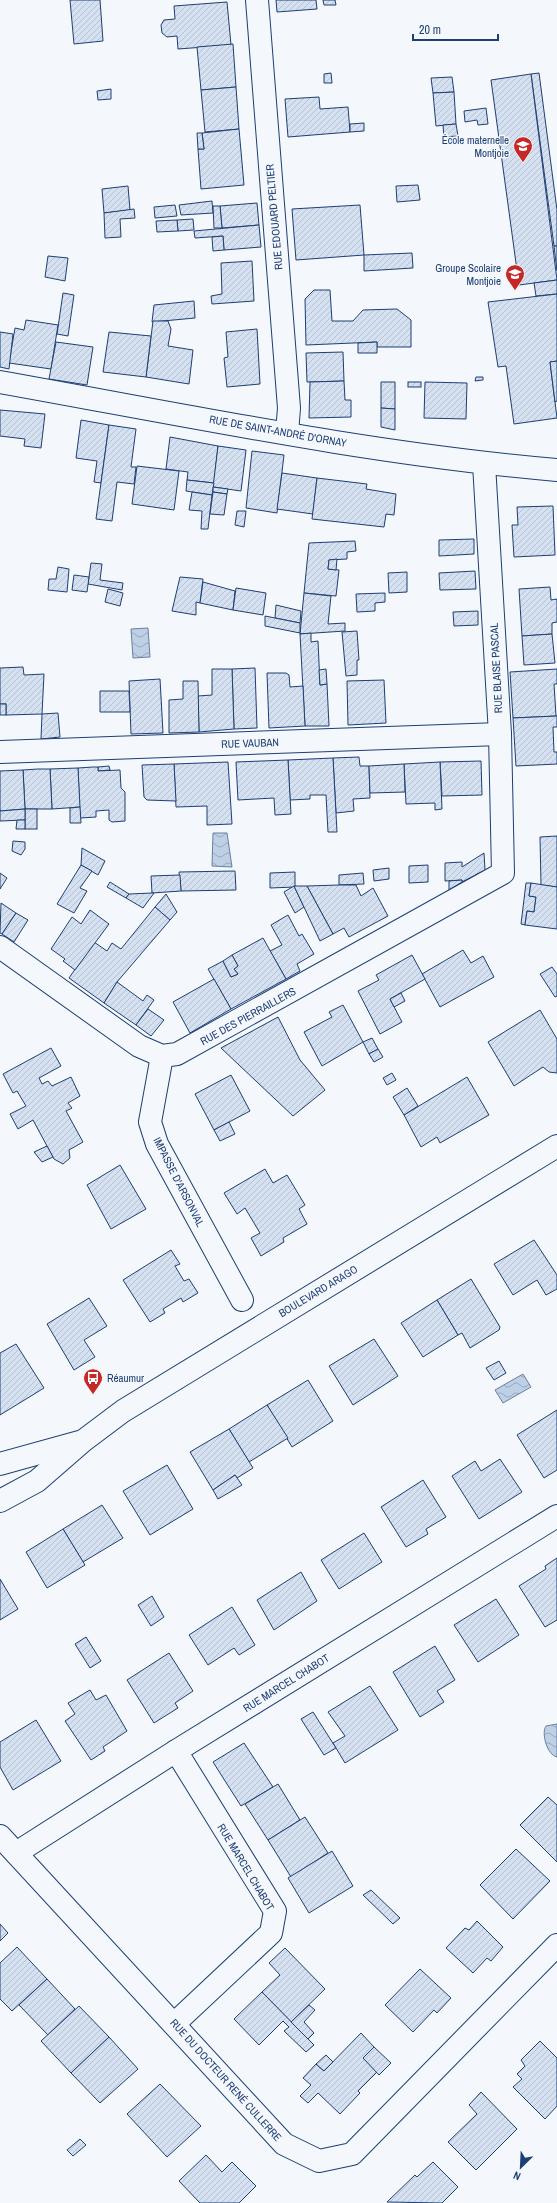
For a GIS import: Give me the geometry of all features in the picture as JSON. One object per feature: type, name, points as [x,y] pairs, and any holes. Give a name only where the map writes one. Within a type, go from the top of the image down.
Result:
[{"type":"street","name":"RUE EDOUARD PELTIER","points":[[257,0],[289,408],[287,433]]},
{"type":"street","name":"RUE DE SAINT-ANDRÉ D'ORNAY","points":[[0,382],[287,433],[484,464],[557,470]]},
{"type":"street","name":"RUE BLAISE PASCAL","points":[[484,464],[500,734],[503,873]]},
{"type":"street","name":"RUE VAUBAN","points":[[0,752],[500,734]]},
{"type":"street","name":"RUE DES PIERRAILLERS","points":[[162,1056],[177,1054],[190,1049],[503,873]]},
{"type":"street","points":[[0,947],[139,1046],[162,1056]]},
{"type":"street","name":"IMPASSE D'ARSONVAL","points":[[162,1056],[150,1122],[157,1144],[242,1300]]},
{"type":"street","name":"BOULEVARD ARAGO","points":[[0,1501],[37,1481],[82,1441],[123,1412],[242,1337],[557,1146]]},
{"type":"street","name":"BOULEVARD ARAGO","points":[[0,1464],[82,1441]]},
{"type":"street","name":"RUE MARCEL CHABOT","points":[[16,1853],[176,1751],[557,1516]]},
{"type":"street","name":"RUE MARCEL CHABOT","points":[[174,2024],[271,1933],[275,1911],[176,1751]]},
{"type":"street","name":"RUE DU DOCTEUR RENÉ CULLERRE","points":[[0,1836],[284,2144],[319,2161],[352,2154],[557,1945]]},
{"type":"water","points":[[148,628],[150,657],[133,658],[131,629]]},
{"type":"water","points":[[213,833],[227,833],[232,867],[212,866]]},
{"type":"water","points":[[523,1374],[531,1387],[503,1403],[495,1390]]},
{"type":"water","points":[[557,1724],[557,1757],[550,1752],[544,1734],[546,1726]]},
{"type":"building","points":[[70,0],[100,0],[103,41],[74,44]]},
{"type":"building","points":[[276,0],[316,0],[317,9],[277,12]]},
{"type":"building","points":[[323,0],[335,0],[336,5],[324,5]]},
{"type":"building","points":[[227,2],[231,45],[178,49],[177,36],[167,37],[162,33],[161,25],[164,20],[175,19],[174,6]]},
{"type":"building","points":[[233,44],[236,87],[201,90],[197,47]]},
{"type":"building","points":[[331,73],[332,83],[324,83],[324,74]]},
{"type":"building","points":[[539,73],[557,210],[557,246],[554,246],[531,74]]},
{"type":"building","name":"École maternelle Montjoie","points":[[531,74],[557,280],[519,285],[491,80]]},
{"type":"building","points":[[452,77],[454,92],[433,93],[431,78]]},
{"type":"building","points":[[236,87],[239,129],[205,132],[201,90]]},
{"type":"building","points":[[111,89],[111,99],[98,100],[97,91]]},
{"type":"building","points":[[454,92],[456,124],[436,126],[433,93]]},
{"type":"building","points":[[319,97],[320,109],[348,107],[350,132],[288,137],[285,99]]},
{"type":"building","points":[[486,108],[488,124],[478,125],[477,120],[465,122],[464,111]]},
{"type":"building","points":[[364,123],[364,131],[350,132],[350,124]]},
{"type":"building","points":[[456,124],[458,136],[444,137],[443,125]]},
{"type":"building","points":[[239,129],[244,185],[201,189],[198,149],[204,149],[202,133]]},
{"type":"building","points":[[197,133],[202,133],[204,149],[198,149]]},
{"type":"building","points":[[418,185],[420,200],[397,202],[396,186]]},
{"type":"building","points":[[128,186],[130,210],[104,213],[102,189]]},
{"type":"building","points":[[212,201],[213,213],[181,215],[179,205]]},
{"type":"building","points":[[257,203],[259,225],[222,228],[220,206]]},
{"type":"building","points":[[175,205],[177,216],[155,218],[154,207]]},
{"type":"building","points":[[360,205],[364,255],[296,260],[292,209]]},
{"type":"building","points":[[213,206],[220,206],[222,228],[214,228]]},
{"type":"building","points":[[134,209],[135,218],[120,219],[121,237],[105,238],[104,213]]},
{"type":"building","points":[[193,219],[194,230],[178,231],[177,220]]},
{"type":"building","points":[[177,220],[178,231],[157,232],[156,221]]},
{"type":"building","points":[[259,225],[261,247],[224,250],[223,236],[195,238],[194,231]]},
{"type":"building","points":[[223,236],[224,250],[213,251],[212,237]]},
{"type":"building","points":[[554,246],[557,246],[557,271]]},
{"type":"building","points":[[412,253],[413,268],[364,271],[364,255]]},
{"type":"building","points":[[48,256],[68,258],[65,281],[45,277]]},
{"type":"building","points":[[252,261],[254,301],[212,304],[211,296],[222,294],[221,263]]},
{"type":"building","points":[[557,280],[557,294],[536,296],[534,283]]},
{"type":"building","points":[[314,290],[330,290],[332,321],[353,321],[363,310],[397,309],[411,320],[411,347],[377,347],[377,342],[306,345],[305,299]]},
{"type":"building","points":[[63,293],[74,295],[68,336],[57,334]]},
{"type":"building","points":[[557,294],[557,361],[550,362],[557,418],[514,424],[506,366],[498,367],[488,302]]},
{"type":"building","points":[[194,301],[195,318],[152,322],[154,305]]},
{"type":"building","points":[[26,320],[58,325],[51,369],[9,363],[15,328],[24,330]]},
{"type":"building","points":[[153,321],[168,321],[171,329],[168,346],[193,350],[189,384],[146,377]]},
{"type":"building","points":[[257,329],[260,384],[227,387],[224,358],[228,357],[226,332]]},
{"type":"building","points":[[0,332],[13,334],[9,369],[0,367]]},
{"type":"building","points":[[109,332],[151,336],[146,377],[103,372]]},
{"type":"building","points":[[56,342],[93,347],[87,385],[49,379]]},
{"type":"building","points":[[377,342],[377,353],[358,353],[358,343]]},
{"type":"building","points":[[343,352],[344,381],[307,382],[306,353]]},
{"type":"building","points":[[557,361],[557,401],[555,402],[550,362]]},
{"type":"building","points":[[476,377],[483,377],[483,380],[475,381]]},
{"type":"building","points":[[344,381],[345,400],[351,400],[351,417],[309,418],[310,382]]},
{"type":"building","points":[[381,382],[395,382],[395,409],[381,408]]},
{"type":"building","points":[[408,382],[421,382],[421,387],[408,387]]},
{"type":"building","points":[[425,382],[467,383],[466,419],[424,418]]},
{"type":"building","points":[[381,408],[395,409],[395,430],[381,427]]},
{"type":"building","points":[[0,410],[45,414],[41,448],[24,446],[25,439],[0,436]]},
{"type":"building","points":[[81,420],[109,425],[101,483],[94,482],[97,461],[76,458]]},
{"type":"building","points":[[109,425],[136,429],[131,467],[136,467],[134,484],[117,482],[112,521],[96,519]]},
{"type":"building","points":[[170,437],[218,446],[214,483],[187,480],[188,472],[166,469]]},
{"type":"building","points":[[218,446],[246,450],[241,491],[213,487]]},
{"type":"building","points":[[252,451],[284,455],[277,513],[246,508]]},
{"type":"building","points":[[137,466],[179,471],[174,510],[132,504]]},
{"type":"building","points":[[282,473],[317,478],[313,514],[277,509]]},
{"type":"building","points":[[317,478],[367,484],[366,489],[396,494],[394,515],[386,514],[384,527],[312,519]]},
{"type":"building","points":[[187,480],[214,483],[212,495],[186,491]]},
{"type":"building","points":[[213,487],[228,489],[227,494],[213,492]]},
{"type":"building","points":[[192,492],[212,495],[208,529],[201,529],[202,511],[189,510]]},
{"type":"building","points":[[213,492],[227,494],[224,515],[210,514]]},
{"type":"building","points":[[553,506],[555,555],[514,557],[512,525],[518,525],[517,507]]},
{"type":"building","points":[[237,511],[246,511],[244,527],[235,525]]},
{"type":"building","points":[[474,539],[474,554],[439,556],[439,540]]},
{"type":"building","points":[[355,541],[356,551],[347,552],[347,559],[329,560],[328,569],[339,570],[336,596],[304,593],[309,543]]},
{"type":"building","points":[[337,559],[336,570],[328,569],[329,560]]},
{"type":"building","points":[[91,563],[102,564],[100,580],[123,583],[122,590],[88,584]]},
{"type":"building","points":[[58,567],[69,569],[67,592],[48,590],[49,579],[56,579]]},
{"type":"building","points":[[475,571],[476,589],[440,590],[439,573]]},
{"type":"building","points":[[407,572],[407,592],[389,593],[388,573]]},
{"type":"building","points":[[74,575],[89,577],[87,592],[72,590]]},
{"type":"building","points":[[180,577],[203,579],[200,603],[196,602],[196,615],[172,611]]},
{"type":"building","points":[[203,582],[235,591],[233,610],[200,603]]},
{"type":"building","points":[[550,587],[551,600],[557,599],[557,622],[552,623],[552,634],[522,636],[519,589]]},
{"type":"building","points":[[236,588],[266,593],[263,615],[233,610]]},
{"type":"building","points":[[108,589],[123,593],[120,606],[105,602]]},
{"type":"building","points":[[304,593],[331,596],[328,624],[345,623],[345,631],[300,634]]},
{"type":"building","points":[[385,593],[385,602],[375,603],[375,611],[357,612],[356,594]]},
{"type":"building","points":[[276,605],[301,611],[300,623],[275,618]]},
{"type":"building","points":[[478,611],[478,625],[454,626],[453,612]]},
{"type":"building","points":[[265,616],[300,623],[300,633],[265,626]]},
{"type":"building","points":[[357,631],[359,660],[357,660],[357,675],[346,676],[342,632]]},
{"type":"building","points":[[311,633],[311,642],[318,641],[320,685],[327,684],[329,726],[305,726],[300,634]]},
{"type":"building","points":[[552,634],[555,663],[524,665],[522,636]]},
{"type":"building","points":[[23,667],[24,675],[44,674],[42,714],[6,715],[6,704],[0,704],[0,668]]},
{"type":"building","points":[[255,668],[257,728],[234,729],[232,669]]},
{"type":"building","points":[[212,669],[232,669],[234,729],[199,732],[198,696],[212,695]]},
{"type":"building","points":[[326,669],[327,684],[320,685],[319,670]]},
{"type":"building","points":[[557,669],[557,684],[554,684],[556,716],[513,718],[510,672]]},
{"type":"building","points":[[267,673],[286,673],[289,675],[290,687],[303,686],[305,726],[269,728]]},
{"type":"building","points":[[160,679],[163,733],[131,734],[129,681]]},
{"type":"building","points":[[384,680],[386,723],[348,725],[347,681]]},
{"type":"building","points":[[183,681],[198,681],[199,732],[169,733],[169,700],[183,699]]},
{"type":"building","points":[[100,691],[129,691],[130,712],[100,712]]},
{"type":"building","points":[[0,704],[6,704],[6,715],[0,715]]},
{"type":"building","points":[[58,713],[60,737],[41,739],[42,714]]},
{"type":"building","points":[[557,716],[557,727],[553,727],[554,752],[557,752],[557,764],[516,766],[513,718]]},
{"type":"building","points":[[359,757],[360,766],[369,766],[370,798],[353,799],[354,811],[336,813],[333,758]]},
{"type":"building","points":[[333,758],[337,832],[328,832],[326,795],[310,795],[310,799],[290,800],[288,760]]},
{"type":"building","points":[[288,760],[291,814],[275,815],[274,798],[238,800],[236,762]]},
{"type":"building","points":[[481,761],[482,795],[442,796],[440,762]]},
{"type":"building","points":[[228,762],[232,824],[207,825],[207,806],[176,807],[174,764]]},
{"type":"building","points":[[440,762],[442,809],[435,810],[435,803],[406,804],[404,764]]},
{"type":"building","points":[[174,764],[176,801],[147,800],[144,797],[142,765]]},
{"type":"building","points":[[404,764],[405,792],[370,793],[369,766]]},
{"type":"building","points":[[109,766],[110,770],[98,771],[98,767]]},
{"type":"building","points":[[98,767],[98,771],[120,770],[121,788],[125,792],[125,821],[112,822],[109,820],[109,810],[96,811],[96,817],[80,818],[78,768]]},
{"type":"building","points":[[78,768],[80,807],[52,809],[50,769]]},
{"type":"building","points":[[50,769],[52,809],[25,809],[23,770]]},
{"type":"building","points":[[23,770],[25,809],[0,811],[0,771]]},
{"type":"building","points":[[80,807],[81,823],[70,823],[70,808]]},
{"type":"building","points":[[25,809],[37,809],[37,829],[25,829]]},
{"type":"building","points":[[25,809],[25,820],[0,821],[0,811]]},
{"type":"building","points":[[17,820],[25,820],[25,829],[16,829]]},
{"type":"building","points":[[557,836],[557,887],[541,885],[540,837]]},
{"type":"building","points":[[13,841],[25,842],[25,849],[21,855],[12,851]]},
{"type":"building","points":[[82,848],[105,861],[98,875],[81,865]]},
{"type":"building","points":[[484,853],[485,870],[462,882],[462,880],[445,881],[445,863],[462,862],[462,867]]},
{"type":"building","points":[[81,865],[92,871],[80,888],[87,891],[74,913],[57,904]]},
{"type":"building","points":[[428,865],[428,882],[409,883],[409,866]]},
{"type":"building","points":[[389,868],[389,879],[374,881],[373,870]]},
{"type":"building","points":[[235,871],[236,890],[181,891],[179,872]]},
{"type":"building","points":[[295,872],[295,887],[270,888],[270,873]]},
{"type":"building","points":[[0,873],[7,878],[0,889]]},
{"type":"building","points":[[363,873],[364,884],[339,885],[339,875]]},
{"type":"building","points":[[180,875],[181,891],[152,893],[151,876]]},
{"type":"building","points":[[462,880],[462,882],[449,890],[449,881]]},
{"type":"building","points":[[110,882],[129,894],[126,898],[107,887]]},
{"type":"building","points":[[526,883],[531,883],[529,896],[536,897],[534,912],[527,911],[525,925],[521,924]]},
{"type":"building","points":[[531,883],[557,887],[557,929],[525,925],[527,911],[534,912],[536,897],[529,896]]},
{"type":"building","points":[[356,885],[361,896],[373,888],[388,916],[349,937],[344,928],[333,934],[307,886]]},
{"type":"building","points":[[294,886],[304,907],[295,913],[284,892]]},
{"type":"building","points":[[294,886],[307,886],[333,934],[320,941]]},
{"type":"building","points":[[154,893],[143,908],[126,898],[129,894]]},
{"type":"building","points":[[166,894],[177,912],[170,920],[155,907]]},
{"type":"building","points":[[1,903],[16,913],[2,934],[0,933]]},
{"type":"building","points":[[155,907],[170,920],[117,982],[104,1003],[69,978],[94,942],[107,951],[112,943],[121,949]]},
{"type":"building","points":[[90,910],[109,924],[75,970],[63,961],[65,959],[51,949],[72,917],[81,924]]},
{"type":"building","points":[[16,913],[28,920],[14,942],[2,934]]},
{"type":"building","points":[[288,915],[299,936],[302,934],[314,954],[297,964],[300,971],[286,979],[270,951],[282,945],[271,925]]},
{"type":"building","points":[[263,938],[286,979],[231,1009],[208,969],[223,961],[231,977],[238,974],[234,969],[238,966],[232,955]]},
{"type":"building","points":[[463,950],[471,963],[483,956],[494,977],[440,1007],[422,974]]},
{"type":"building","points":[[232,955],[238,966],[234,969],[238,974],[231,977],[223,961]]},
{"type":"building","points":[[412,955],[425,979],[390,999],[402,1022],[380,1034],[358,991],[379,980],[376,975]]},
{"type":"building","points":[[552,967],[557,974],[557,996],[555,997],[540,974]]},
{"type":"building","points":[[214,979],[231,1009],[190,1033],[173,1002]]},
{"type":"building","points":[[117,982],[143,1001],[147,995],[154,1000],[136,1025],[104,1003]]},
{"type":"building","points":[[401,993],[405,1001],[394,1007],[390,999]]},
{"type":"building","points":[[343,1005],[363,1042],[322,1066],[304,1032],[332,1017],[329,1012]]},
{"type":"building","points":[[148,1009],[164,1020],[151,1036],[136,1025]]},
{"type":"building","points":[[540,1010],[557,1039],[557,1073],[549,1072],[543,1067],[514,1086],[488,1042]]},
{"type":"building","points":[[278,1017],[300,1060],[325,1090],[293,1116],[221,1048]]},
{"type":"building","points":[[372,1038],[378,1049],[369,1054],[363,1042]]},
{"type":"building","points":[[51,1048],[61,1066],[39,1078],[42,1084],[48,1081],[52,1086],[71,1077],[80,1096],[68,1103],[72,1108],[66,1111],[83,1142],[69,1150],[70,1158],[63,1164],[54,1159],[33,1120],[18,1129],[10,1114],[26,1106],[17,1091],[13,1093],[3,1074]]},
{"type":"building","points":[[378,1049],[383,1057],[374,1062],[369,1054]]},
{"type":"building","points":[[392,1073],[396,1080],[387,1085],[383,1078]]},
{"type":"building","points":[[231,1075],[250,1111],[214,1130],[195,1094]]},
{"type":"building","points":[[467,1077],[489,1115],[440,1143],[437,1137],[421,1147],[404,1115]]},
{"type":"building","points":[[407,1088],[418,1106],[404,1115],[393,1097]]},
{"type":"building","points":[[229,1122],[235,1134],[220,1141],[214,1130]]},
{"type":"building","points":[[47,1146],[53,1157],[42,1162],[34,1152]]},
{"type":"building","points":[[120,1165],[146,1209],[111,1229],[87,1185]]},
{"type":"building","points":[[265,1169],[273,1183],[287,1175],[305,1205],[299,1209],[307,1224],[283,1238],[284,1242],[261,1256],[251,1238],[260,1233],[245,1208],[237,1214],[224,1193]]},
{"type":"building","points":[[534,1240],[557,1275],[557,1289],[546,1295],[537,1280],[513,1295],[494,1264]]},
{"type":"building","points":[[171,1250],[180,1264],[175,1266],[184,1281],[189,1279],[198,1293],[183,1302],[181,1298],[163,1309],[165,1313],[150,1322],[123,1280]]},
{"type":"building","points":[[471,1279],[500,1327],[499,1330],[470,1348],[462,1333],[458,1335],[437,1300]]},
{"type":"building","points":[[89,1298],[107,1326],[84,1340],[95,1357],[74,1370],[47,1324]]},
{"type":"building","points":[[437,1300],[458,1335],[423,1357],[401,1323]]},
{"type":"building","points":[[374,1339],[398,1376],[353,1405],[329,1366]]},
{"type":"building","points":[[16,1344],[44,1388],[0,1415],[0,1353]]},
{"type":"building","points":[[499,1361],[506,1373],[494,1380],[486,1368]]},
{"type":"building","points":[[308,1380],[333,1421],[292,1447],[267,1405]]},
{"type":"building","points":[[267,1405],[288,1438],[249,1462],[229,1429]]},
{"type":"building","points":[[557,1410],[557,1470],[544,1478],[517,1435]]},
{"type":"building","points":[[229,1429],[253,1468],[237,1478],[235,1475],[213,1490],[190,1452]]},
{"type":"building","points":[[500,1459],[522,1492],[479,1519],[452,1476],[475,1461],[481,1471]]},
{"type":"building","points":[[167,1465],[193,1509],[150,1535],[123,1491]]},
{"type":"building","points":[[235,1475],[242,1485],[218,1499],[213,1490]]},
{"type":"building","points":[[423,1480],[446,1517],[426,1529],[428,1534],[406,1547],[381,1507]]},
{"type":"building","points":[[102,1505],[123,1538],[83,1562],[63,1529]]},
{"type":"building","points":[[63,1529],[85,1565],[47,1588],[26,1552]]},
{"type":"building","points":[[364,1533],[382,1562],[339,1589],[321,1560]]},
{"type":"building","points":[[557,1558],[557,1620],[545,1627],[519,1586],[546,1569],[545,1566]]},
{"type":"building","points":[[301,1572],[317,1601],[274,1630],[257,1600]]},
{"type":"building","points":[[0,1579],[18,1609],[0,1620]]},
{"type":"building","points":[[152,1596],[164,1617],[151,1626],[138,1605]]},
{"type":"building","points":[[496,1599],[519,1635],[478,1662],[454,1625]]},
{"type":"building","points":[[232,1607],[255,1645],[239,1655],[234,1648],[208,1665],[189,1635]]},
{"type":"building","points":[[86,1637],[101,1661],[90,1668],[75,1644]]},
{"type":"building","points":[[435,1646],[455,1680],[437,1691],[444,1702],[420,1717],[393,1672]]},
{"type":"building","points":[[169,1653],[193,1691],[175,1703],[178,1708],[154,1723],[127,1680]]},
{"type":"building","points":[[370,1686],[398,1730],[345,1763],[333,1743],[345,1736],[328,1712]]},
{"type":"building","points":[[90,1690],[96,1700],[106,1695],[127,1731],[103,1747],[105,1751],[91,1760],[65,1721],[75,1714],[68,1703]]},
{"type":"building","points":[[313,1712],[336,1748],[324,1755],[301,1719]]},
{"type":"building","points":[[36,1720],[61,1761],[13,1790],[0,1767],[0,1742]]},
{"type":"building","points":[[244,1743],[273,1787],[241,1806],[213,1762]]},
{"type":"building","points":[[278,1784],[300,1820],[268,1840],[245,1804]]},
{"type":"building","points":[[548,1797],[557,1805],[557,1862],[520,1825]]},
{"type":"building","points":[[305,1817],[328,1853],[291,1877],[268,1840]]},
{"type":"building","points":[[516,1849],[550,1881],[513,1919],[480,1885]]},
{"type":"building","points":[[332,1851],[353,1886],[309,1913],[288,1878]]},
{"type":"building","points":[[371,1890],[400,1918],[393,1924],[363,1895]]},
{"type":"building","points":[[477,1921],[503,1947],[491,1961],[487,1958],[473,1973],[446,1948],[465,1928],[469,1930]]},
{"type":"building","points":[[0,1924],[8,1933],[0,1941]]},
{"type":"building","points":[[17,1947],[47,1979],[12,2011],[0,1999],[0,1963]]},
{"type":"building","points":[[285,1948],[325,1989],[291,2022],[262,1992],[280,1975],[269,1963]]},
{"type":"building","points":[[420,1969],[451,1998],[437,2013],[434,2010],[413,2032],[385,2005]]},
{"type":"building","points":[[47,1979],[75,2009],[48,2035],[19,2005]]},
{"type":"building","points":[[262,1992],[314,2045],[306,2052],[284,2031],[289,2027],[283,2021],[259,2045],[234,2019]]},
{"type":"building","points":[[309,2005],[315,2010],[304,2022],[314,2033],[308,2039],[291,2022]]},
{"type":"building","points":[[79,2006],[109,2037],[71,2073],[41,2041]]},
{"type":"building","points":[[361,2033],[374,2047],[363,2058],[377,2072],[358,2091],[360,2093],[340,2114],[318,2093],[308,2103],[300,2096],[311,2085],[303,2078],[316,2064],[324,2071]]},
{"type":"building","points":[[109,2037],[138,2069],[100,2103],[71,2073]]},
{"type":"building","points":[[540,2041],[557,2058],[557,2106],[545,2119],[513,2087],[522,2079],[517,2074],[525,2066],[521,2060]]},
{"type":"building","points":[[374,2047],[391,2063],[379,2075],[363,2058]]},
{"type":"building","points":[[326,2055],[333,2062],[324,2071],[316,2064]]},
{"type":"building","points":[[160,2084],[201,2126],[167,2157],[127,2114]]},
{"type":"building","points":[[481,2092],[517,2129],[476,2170],[448,2142],[477,2114],[469,2105]]},
{"type":"building","points":[[80,2139],[86,2145],[73,2156],[67,2150]]},
{"type":"building","points":[[206,2155],[222,2172],[232,2162],[256,2186],[239,2203],[200,2203],[179,2181]]},
{"type":"building","points":[[433,2162],[458,2187],[442,2203],[387,2202],[415,2175],[417,2177]]},
{"type":"place","name":"École maternelle Montjoie","points":[[523,163]]},
{"type":"place","name":"Groupe Scolaire Montjoie","points":[[515,291]]},
{"type":"place","name":"Réaumur","points":[[93,1395]]}]
